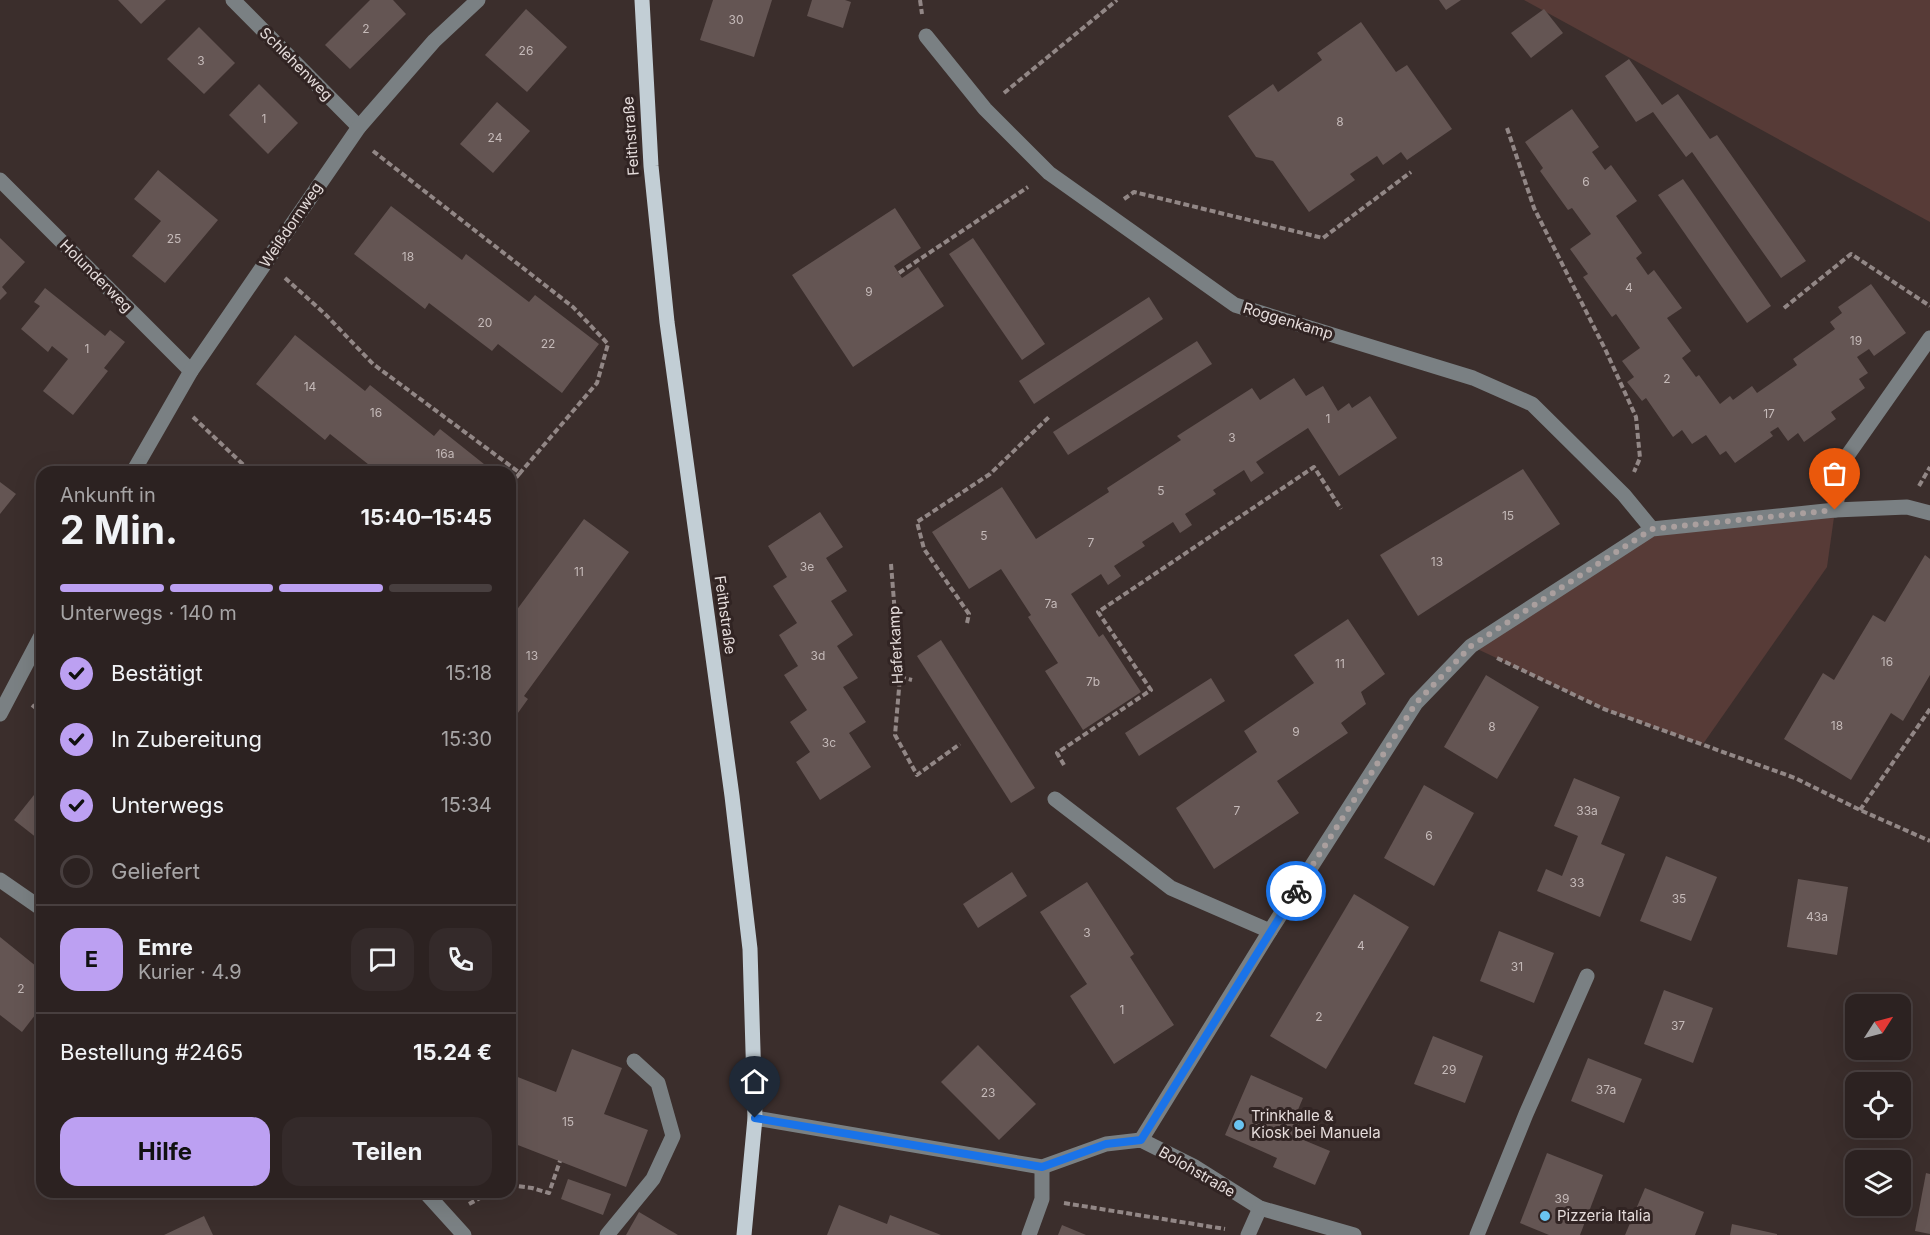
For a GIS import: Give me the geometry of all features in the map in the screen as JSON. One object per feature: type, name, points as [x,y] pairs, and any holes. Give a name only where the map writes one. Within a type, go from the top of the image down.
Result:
[{"type":"main road","name":"Feithstraße","points":[[642,0],[651,166],[667,322],[732,796],[750,949],[755,1118],[744,1235]]},
{"type":"street","name":"Schlehenweg","points":[[233,0],[356,131]]},
{"type":"street","name":"Weißdornweg","points":[[136,466],[191,371],[356,131],[434,41],[478,0]]},
{"type":"street","name":"Roggenkamp","points":[[926,36],[985,109],[1049,173],[1235,305],[1473,378],[1532,405],[1624,495],[1652,529]]},
{"type":"street","name":"Holunderweg","points":[[0,180],[191,371]]},
{"type":"street","points":[[1835,510],[1845,459],[1930,338]]},
{"type":"street","points":[[1141,1140],[1270,931],[1416,703],[1471,646],[1652,529],[1835,510],[1907,507],[1930,513]]},
{"type":"street","points":[[0,714],[36,645]]},
{"type":"street","points":[[1055,799],[1172,888],[1270,931]]},
{"type":"street","points":[[0,880],[36,905]]},
{"type":"street","points":[[1477,1235],[1526,1114],[1587,976]]},
{"type":"street","points":[[607,1235],[653,1179],[672,1136],[658,1083],[634,1061]]},
{"type":"street","name":"Bolohstraße","points":[[755,1118],[1042,1167],[1106,1144],[1141,1140],[1195,1167],[1260,1208],[1354,1235]]},
{"type":"street","points":[[1029,1235],[1042,1199],[1042,1167]]},
{"type":"street","points":[[430,1198],[464,1235]]},
{"type":"street","points":[[1249,1234],[1260,1208]]},
{"type":"path","points":[[985,109],[1117,0]]},
{"type":"path","points":[[1507,128],[1534,208],[1606,351],[1636,417],[1640,458]]},
{"type":"path","points":[[356,131],[573,307],[608,344],[597,383],[516,478]]},
{"type":"path","points":[[1104,214],[1134,192],[1323,238],[1411,172]]},
{"type":"path","points":[[899,273],[1049,173]]},
{"type":"path","points":[[1784,308],[1851,254],[1930,306]]},
{"type":"path","points":[[267,261],[325,314],[373,364],[511,466]]},
{"type":"path","points":[[175,399],[245,466]]},
{"type":"path","points":[[967,623],[969,614],[924,549],[917,522],[990,474],[1050,416]]},
{"type":"path","points":[[1064,765],[1057,753],[1151,690],[1098,612],[1314,467],[1341,509]]},
{"type":"path","points":[[516,470],[520,473]]},
{"type":"path","name":"Haferkamp","points":[[891,564],[900,676],[895,735],[917,775],[960,744]]},
{"type":"path","points":[[1471,646],[1604,709],[1795,778],[1930,841]]},
{"type":"path","points":[[900,676],[912,680]]},
{"type":"path","points":[[1860,810],[1930,709]]},
{"type":"path","points":[[516,1186],[549,1193],[560,1161]]},
{"type":"path","points":[[1042,1199],[1249,1234]]},
{"type":"shaded area","points":[[1524,0],[1930,0],[1930,222]]},
{"type":"shaded area","points":[[1835,510],[1827,567],[1703,744],[1604,709],[1471,646],[1652,529]]},
{"type":"building","points":[[118,0],[166,0],[141,24]]},
{"type":"building","points":[[370,0],[393,0],[406,14],[350,69],[325,45]]},
{"type":"building","points":[[713,0],[772,0],[754,57],[700,40]]},
{"type":"building","points":[[812,0],[851,2],[843,28],[807,16]]},
{"type":"building","points":[[1439,0],[1461,0],[1446,10]]},
{"type":"building","points":[[526,9],[567,47],[527,92],[485,55]]},
{"type":"building","points":[[1544,9],[1563,33],[1531,58],[1511,33]]},
{"type":"building","points":[[1361,22],[1396,72],[1407,65],[1452,129],[1407,160],[1401,152],[1383,165],[1377,156],[1350,174],[1355,180],[1309,212],[1273,161],[1256,157],[1228,116],[1273,84],[1278,92],[1322,60],[1317,53]]},
{"type":"building","points":[[199,27],[235,63],[204,94],[167,59]]},
{"type":"building","points":[[1629,59],[1662,105],[1678,94],[1710,139],[1717,135],[1806,261],[1781,278],[1692,152],[1686,157],[1653,112],[1636,122],[1605,76]]},
{"type":"building","points":[[259,84],[298,123],[268,154],[229,115]]},
{"type":"building","points":[[497,102],[530,131],[493,173],[460,144]]},
{"type":"building","points":[[1572,109],[1599,147],[1592,152],[1605,170],[1611,165],[1637,201],[1616,216],[1642,253],[1636,258],[1648,275],[1654,270],[1682,308],[1667,318],[1691,351],[1682,358],[1696,377],[1699,375],[1720,404],[1730,396],[1733,400],[1752,386],[1757,393],[1797,365],[1793,359],[1835,329],[1830,322],[1842,313],[1838,307],[1871,284],[1906,333],[1874,356],[1869,349],[1857,357],[1868,373],[1859,379],[1865,388],[1831,412],[1836,419],[1804,442],[1798,433],[1788,441],[1778,427],[1770,432],[1773,436],[1735,463],[1726,451],[1720,455],[1706,435],[1692,444],[1682,430],[1673,437],[1646,398],[1642,401],[1627,382],[1634,377],[1622,361],[1640,348],[1616,314],[1612,317],[1583,277],[1588,274],[1570,249],[1591,234],[1572,208],[1568,210],[1540,171],[1543,168],[1525,142]]},
{"type":"building","points":[[158,170],[218,220],[165,283],[132,256],[161,221],[134,199]]},
{"type":"building","points":[[1683,179],[1771,306],[1747,323],[1658,195]]},
{"type":"building","points":[[391,206],[462,260],[466,254],[529,302],[535,295],[599,344],[562,393],[498,344],[492,351],[429,303],[425,309],[354,254]]},
{"type":"building","points":[[895,208],[921,248],[894,266],[902,278],[918,267],[944,306],[853,367],[792,275]]},
{"type":"building","points":[[0,238],[25,262],[2,287],[7,293],[0,300]]},
{"type":"building","points":[[973,238],[1045,344],[1022,360],[949,254]]},
{"type":"building","points":[[45,288],[105,336],[110,330],[125,342],[104,368],[108,371],[73,415],[43,391],[68,359],[52,346],[48,352],[21,329],[40,306],[34,302]]},
{"type":"building","points":[[1149,297],[1163,319],[1034,404],[1019,381]]},
{"type":"building","points":[[295,335],[365,391],[370,385],[434,436],[440,429],[486,466],[370,466],[330,434],[325,440],[256,384]]},
{"type":"building","points":[[1197,341],[1212,364],[1068,455],[1053,432]]},
{"type":"building","points":[[1294,378],[1306,396],[1323,386],[1338,411],[1349,403],[1352,408],[1370,396],[1397,438],[1339,476],[1308,428],[1256,462],[1264,473],[1251,482],[1244,470],[1213,490],[1216,494],[1185,514],[1192,525],[1180,533],[1173,522],[1142,542],[1145,546],[1114,566],[1121,576],[1108,585],[1101,574],[1071,594],[1099,637],[1103,634],[1141,692],[1083,730],[1045,671],[1058,663],[1028,617],[1031,615],[1001,569],[969,589],[932,532],[1002,487],[1036,539],[1109,492],[1107,488],[1181,440],[1177,436],[1252,388],[1260,400]]},
{"type":"building","points":[[1523,469],[1560,524],[1418,616],[1380,555]]},
{"type":"building","points":[[0,482],[16,494],[0,514]]},
{"type":"building","points":[[820,512],[843,547],[826,558],[847,591],[831,601],[853,635],[837,646],[858,678],[843,687],[866,722],[849,733],[871,767],[820,800],[796,762],[810,752],[790,722],[807,710],[784,675],[798,666],[779,635],[797,623],[773,586],[787,577],[768,546]]},
{"type":"building","points":[[584,519],[629,552],[524,696],[528,699],[516,716],[516,611]]},
{"type":"building","points":[[1925,555],[1930,559],[1930,675],[1903,721],[1891,713],[1851,780],[1784,739],[1823,673],[1834,680],[1873,615],[1885,622]]},
{"type":"building","points":[[1348,619],[1385,674],[1361,692],[1366,704],[1341,723],[1348,733],[1277,781],[1299,813],[1214,869],[1176,808],[1257,752],[1244,731],[1314,683],[1294,655]]},
{"type":"building","points":[[941,640],[1035,788],[1011,803],[917,656]]},
{"type":"building","points":[[1486,675],[1539,707],[1497,779],[1444,747]]},
{"type":"building","points":[[1211,678],[1225,701],[1139,756],[1125,733]]},
{"type":"building","points":[[1574,778],[1620,797],[1601,844],[1625,854],[1600,917],[1537,891],[1546,869],[1562,876],[1578,836],[1554,826]]},
{"type":"building","points":[[1424,785],[1474,813],[1434,886],[1384,858]]},
{"type":"building","points":[[36,792],[36,837],[14,820]]},
{"type":"building","points":[[1666,856],[1717,877],[1691,941],[1640,921]]},
{"type":"building","points":[[1012,872],[1027,896],[978,928],[963,904]]},
{"type":"building","points":[[1798,879],[1848,887],[1837,955],[1787,947]]},
{"type":"building","points":[[1087,882],[1134,954],[1130,957],[1174,1025],[1114,1064],[1070,996],[1087,984],[1040,912]]},
{"type":"building","points":[[1354,894],[1409,927],[1326,1069],[1270,1036]]},
{"type":"building","points":[[1499,931],[1554,953],[1534,1003],[1480,981]]},
{"type":"building","points":[[0,937],[36,966],[36,1014],[22,1032],[0,1015]]},
{"type":"building","points":[[1664,990],[1713,1008],[1693,1063],[1644,1044]]},
{"type":"building","points":[[1433,1036],[1483,1056],[1465,1103],[1414,1084]]},
{"type":"building","points":[[978,1045],[1036,1104],[999,1140],[941,1082]]},
{"type":"building","points":[[572,1049],[622,1068],[604,1114],[648,1130],[626,1187],[516,1144],[516,1076],[556,1092]]},
{"type":"building","points":[[1588,1058],[1642,1079],[1624,1123],[1571,1101]]},
{"type":"building","points":[[1251,1075],[1303,1098],[1294,1119],[1300,1122],[1294,1136],[1330,1151],[1315,1185],[1273,1167],[1277,1158],[1225,1135]]},
{"type":"building","points":[[1547,1153],[1603,1175],[1580,1235],[1549,1235],[1520,1223]]},
{"type":"building","points":[[1926,1173],[1930,1174],[1930,1234],[1915,1231]]},
{"type":"building","points":[[568,1179],[611,1194],[603,1215],[561,1199]]},
{"type":"building","points":[[1645,1188],[1704,1212],[1695,1235],[1625,1235]]},
{"type":"building","points":[[839,1205],[887,1224],[890,1215],[941,1235],[827,1235]]},
{"type":"building","points":[[639,1212],[678,1235],[626,1235]]},
{"type":"building","points":[[204,1216],[213,1235],[164,1235]]},
{"type":"building","points":[[1732,1224],[1777,1234],[1777,1235],[1730,1235]]},
{"type":"building","points":[[1062,1225],[1086,1235],[1058,1235]]},
{"type":"way so far","points":[[1296,891],[1416,703],[1471,646],[1652,529],[1835,510]]},
{"type":"place","name":"Trinkhalle & Kiosk bei Manuela","points":[[1239,1125]]},
{"type":"place","name":"Pizzeria Italia","points":[[1545,1216]]},
{"type":"route","points":[[755,1118],[1042,1167],[1106,1144],[1141,1140],[1296,891]]}]
